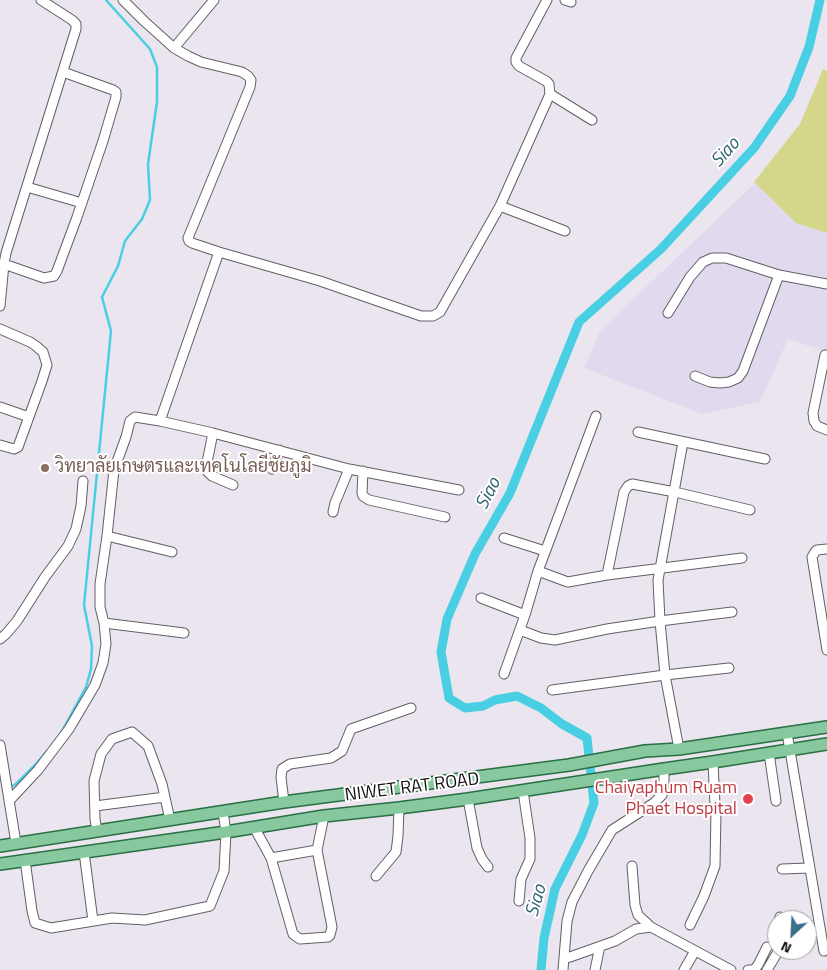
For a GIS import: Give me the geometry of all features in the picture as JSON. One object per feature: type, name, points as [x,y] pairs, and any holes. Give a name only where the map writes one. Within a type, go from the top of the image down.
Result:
[{"type":"main road","name":"NIWET RAT ROAD","points":[[0,846],[284,802],[569,765],[645,752],[679,749],[827,727]]},
{"type":"main road","name":"NIWET RAT ROAD","points":[[0,864],[324,816],[468,799],[827,744]]},
{"type":"street","points":[[0,306],[6,253],[76,34],[76,24],[72,20],[40,0]]},
{"type":"street","points":[[123,0],[174,48],[201,62],[242,72],[251,80],[188,238],[192,243],[320,281],[421,316],[433,316],[440,312],[500,206],[550,94],[550,84],[519,66],[516,62],[516,58],[547,0]]},
{"type":"street","points":[[174,48],[214,0]]},
{"type":"street","points":[[4,264],[44,278],[54,276],[82,203],[116,97],[116,92],[113,90],[63,72]]},
{"type":"street","points":[[550,94],[592,120]]},
{"type":"street","points":[[26,187],[82,203]]},
{"type":"street","points":[[500,206],[565,231]]},
{"type":"street","points":[[0,242],[6,253]]},
{"type":"street","points":[[160,421],[219,252]]},
{"type":"street","points":[[668,313],[690,277],[703,262],[712,258],[726,258],[779,275],[827,284]]},
{"type":"street","points":[[695,376],[710,382],[720,383],[738,378],[743,371],[779,275]]},
{"type":"street","points":[[0,328],[30,342],[43,352],[46,365],[18,447],[14,449],[0,445]]},
{"type":"street","points":[[825,355],[813,413],[817,426],[827,430]]},
{"type":"street","points":[[0,407],[29,417]]},
{"type":"street","points":[[504,674],[545,551],[596,416]]},
{"type":"street","points":[[10,800],[38,770],[69,729],[95,685],[103,664],[106,644],[100,607],[100,584],[114,470],[130,421],[135,417],[160,421],[349,469],[459,490]]},
{"type":"street","points":[[638,432],[765,459]]},
{"type":"street","points":[[213,434],[206,467],[207,471],[212,476],[233,485]]},
{"type":"street","points":[[679,749],[665,675],[658,580],[684,442]]},
{"type":"street","points":[[272,469],[278,450]]},
{"type":"street","points":[[333,512],[349,469]]},
{"type":"street","points":[[363,471],[362,493],[368,500],[445,517]]},
{"type":"street","points":[[0,639],[17,621],[45,577],[68,546],[76,529],[81,506],[83,482]]},
{"type":"street","points":[[608,575],[624,492],[632,484],[750,510]]},
{"type":"street","points":[[107,536],[172,552]]},
{"type":"street","points":[[504,538],[545,551]]},
{"type":"street","points":[[827,549],[817,550],[812,558],[824,615],[827,650]]},
{"type":"street","points":[[538,571],[564,582],[742,558]]},
{"type":"street","points":[[481,598],[525,615]]},
{"type":"street","points":[[520,630],[541,638],[555,640],[607,629],[732,612]]},
{"type":"street","points":[[104,623],[184,633]]},
{"type":"street","points":[[552,690],[728,668]]},
{"type":"street","points":[[284,802],[281,777],[282,768],[290,764],[331,758],[342,751],[351,729],[411,708]]},
{"type":"street","points":[[98,831],[95,819],[94,780],[101,754],[112,739],[132,732],[148,746],[162,784],[170,820]]},
{"type":"street","points":[[787,733],[824,951]]},
{"type":"street","points":[[0,745],[16,843]]},
{"type":"street","points":[[770,753],[776,801]]},
{"type":"street","points":[[690,925],[704,896],[715,866],[716,808],[713,762]]},
{"type":"street","points":[[563,970],[567,921],[572,902],[612,830],[654,803],[662,795],[664,769]]},
{"type":"street","points":[[519,901],[521,879],[530,859],[530,838],[523,791]]},
{"type":"street","points":[[95,806],[165,797]]},
{"type":"street","points":[[468,799],[477,848],[488,868]]},
{"type":"street","points":[[376,876],[396,852],[399,808]]},
{"type":"street","points":[[25,860],[35,923],[51,928],[112,918],[145,920],[210,906],[224,871],[226,832],[223,812]]},
{"type":"street","points":[[254,827],[271,858],[293,934],[300,939],[328,937],[332,927],[318,850],[324,816]]},
{"type":"street","points":[[271,858],[318,850]]},
{"type":"street","points":[[84,852],[93,921]]},
{"type":"street","points":[[632,866],[635,905],[638,916],[651,927],[731,970]]},
{"type":"street","points":[[782,870],[809,868]]},
{"type":"street","points":[[564,958],[615,941],[636,929],[651,927]]},
{"type":"street","points":[[595,970],[600,946]]},
{"type":"street","points":[[748,970],[754,970],[758,966],[767,947]]},
{"type":"street","points":[[684,970],[695,951]]},
{"type":"shaded area","points":[[755,183],[796,223],[827,233],[827,352],[788,339],[760,402],[702,414],[584,368],[600,331]]},
{"type":"green space","points":[[823,69],[827,71],[827,233],[796,223],[754,182],[800,124]]},
{"type":"waterway","points":[[61,733],[86,687],[91,669],[92,646],[84,605],[111,331],[102,297],[118,266],[125,241],[142,219],[150,200],[148,164],[157,102],[157,67],[150,49],[106,0]]},
{"type":"waterway","name":"Siao","points":[[541,970],[544,938],[555,889],[582,835],[594,803],[587,738],[562,724],[541,708],[517,696],[495,700],[483,706],[465,708],[449,698],[441,652],[447,619],[475,554],[510,493],[579,322],[661,249],[754,148],[790,96],[809,47],[820,0]]},
{"type":"waterway","points":[[10,788],[47,751]]},
{"type":"place","name":"วิทยาลัยเกษตรและเทคโนโลยีชัยภูมิ","points":[[45,468]]},
{"type":"place","name":"Chaiyaphum Ruam Phaet Hospital","points":[[748,799]]}]
